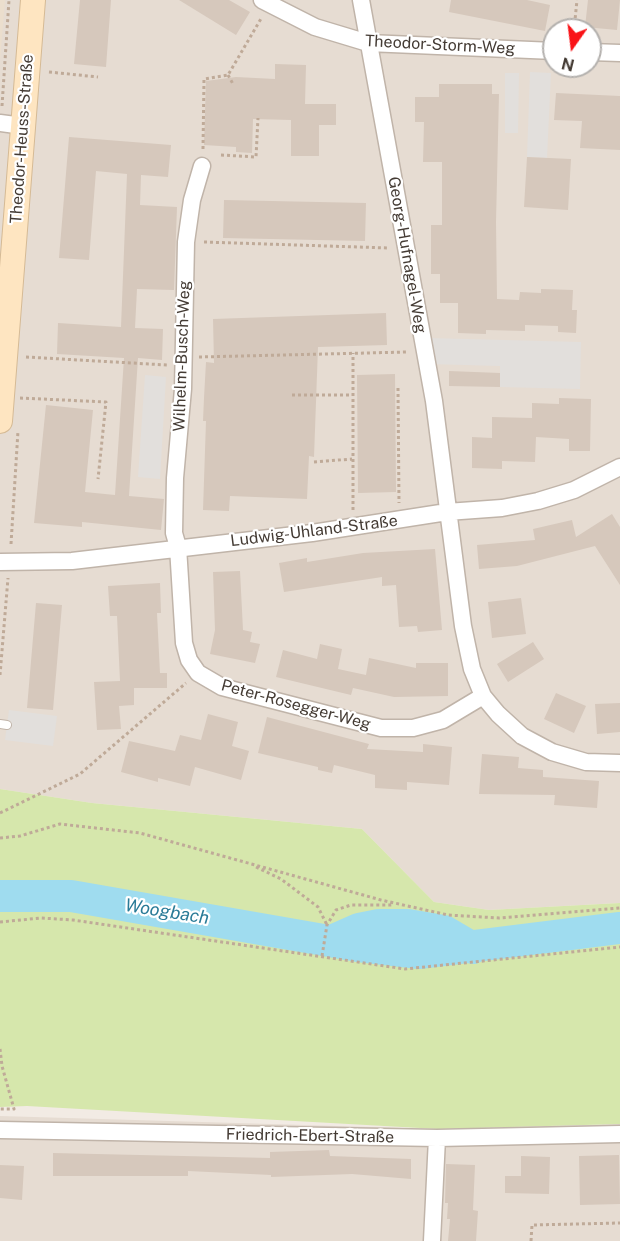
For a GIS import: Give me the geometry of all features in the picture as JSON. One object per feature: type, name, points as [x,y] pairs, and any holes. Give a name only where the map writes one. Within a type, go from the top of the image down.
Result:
[{"type":"main road","name":"Theodor-Heuss-Straße","points":[[0,422],[5,356],[9,120],[27,70],[33,0]]},
{"type":"street","name":"Georg-Hufnagel-Weg","points":[[361,0],[425,352],[463,626],[472,669],[483,696],[498,714],[522,736],[552,752],[586,762],[620,763]]},
{"type":"street","name":"Theodor-Storm-Weg","points":[[266,2],[315,27],[368,43],[542,50]]},
{"type":"street","points":[[602,52],[620,53]]},
{"type":"street","name":"Wilhelm-Busch-Weg","points":[[178,548],[174,533],[183,363],[186,242],[192,200],[202,166]]},
{"type":"street","name":"Ludwig-Uhland-Straße","points":[[0,562],[72,561],[353,527],[447,512],[502,508],[538,501],[574,490],[620,467]]},
{"type":"street","points":[[178,548],[184,643],[189,660],[198,673]]},
{"type":"street","name":"Peter-Rosegger-Weg","points":[[198,673],[209,681],[245,694],[381,728],[413,728],[443,720],[483,696]]},
{"type":"street","name":"Friedrich-Ebert-Straße","points":[[0,1130],[437,1138],[620,1134]]},
{"type":"street","points":[[432,1241],[437,1138]]},
{"type":"path","points":[[9,0],[9,120]]},
{"type":"path","points":[[575,18],[577,0]]},
{"type":"path","points":[[228,75],[266,2]]},
{"type":"path","points":[[27,70],[98,77]]},
{"type":"path","points":[[228,75],[233,84]]},
{"type":"path","points":[[202,166],[204,79],[228,75]]},
{"type":"path","points":[[221,155],[256,157],[258,118]]},
{"type":"path","points":[[186,242],[406,248]]},
{"type":"path","points":[[5,356],[183,363],[206,356],[425,352]]},
{"type":"path","points":[[353,353],[353,527]]},
{"type":"path","points":[[398,388],[399,520]]},
{"type":"path","points":[[292,395],[352,395]]},
{"type":"path","points":[[2,397],[106,402],[98,479]]},
{"type":"path","points":[[314,462],[352,459]]},
{"type":"path","points":[[0,592],[6,593]]},
{"type":"path","points":[[0,813],[80,774],[198,673]]},
{"type":"path","points":[[0,837],[20,836],[49,826],[73,824],[140,832],[400,905],[448,915],[499,918],[620,908]]},
{"type":"path","points":[[250,864],[281,879],[318,907],[327,925]]},
{"type":"path","points":[[322,956],[327,925],[336,910],[351,905],[400,905]]},
{"type":"path","points":[[0,922],[41,918],[73,920],[405,969],[620,947]]},
{"type":"path","points":[[0,1049],[2,1066],[14,1109],[0,1109]]},
{"type":"path","points":[[531,1241],[532,1225],[620,1223]]},
{"type":"shaded area","points":[[0,0],[620,0],[620,903],[489,910],[434,902],[362,829],[92,803],[0,789]]},
{"type":"shaded area","points":[[0,0],[5,0],[0,60]]},
{"type":"shaded area","points":[[530,72],[542,73],[542,78],[551,78],[547,158],[527,157]]},
{"type":"shaded area","points":[[505,73],[519,73],[518,133],[505,133]]},
{"type":"shaded area","points":[[428,338],[581,342],[580,389],[500,387],[500,366],[427,364]]},
{"type":"shaded area","points":[[145,375],[166,377],[160,479],[138,477]]},
{"type":"shaded area","points":[[9,710],[57,716],[53,746],[5,740]]},
{"type":"shaded area","points":[[0,1116],[438,1129],[620,1124],[620,1241],[0,1241]]},
{"type":"green space","points":[[0,789],[92,803],[362,829],[434,902],[489,910],[620,903],[620,1124],[438,1129],[27,1106],[0,1107]]},
{"type":"sand","points":[[380,913],[431,918],[440,923],[444,931],[408,925],[379,925],[344,935],[343,927],[352,918]]},
{"type":"building","points":[[80,0],[111,0],[106,67],[74,64]]},
{"type":"building","points":[[179,0],[229,0],[250,12],[236,35]]},
{"type":"building","points":[[451,0],[527,0],[550,5],[548,18],[542,18],[542,30],[449,12]]},
{"type":"building","points":[[588,0],[620,0],[617,30],[602,29],[602,18],[586,18]]},
{"type":"building","points":[[275,64],[306,65],[305,104],[336,104],[336,125],[319,125],[319,156],[291,156],[291,120],[253,119],[252,153],[236,152],[236,147],[204,145],[206,81],[236,77],[275,79]]},
{"type":"building","points":[[439,84],[492,84],[492,94],[499,94],[497,299],[519,300],[520,292],[541,293],[541,289],[573,290],[572,310],[577,310],[576,333],[558,332],[558,326],[525,325],[525,331],[486,330],[486,334],[458,333],[458,303],[440,303],[440,274],[431,274],[431,225],[442,225],[442,162],[423,162],[424,122],[415,122],[415,97],[439,97]]},
{"type":"building","points":[[556,93],[620,96],[620,150],[580,148],[582,121],[554,120]]},
{"type":"building","points":[[69,137],[171,145],[168,177],[141,175],[140,205],[177,207],[174,290],[137,289],[135,328],[163,329],[162,360],[138,358],[129,496],[164,499],[161,530],[82,522],[82,527],[34,523],[46,405],[93,410],[85,492],[115,495],[124,358],[57,354],[58,323],[121,327],[127,174],[96,171],[89,260],[59,258]]},
{"type":"building","points":[[527,157],[571,159],[568,210],[524,207]]},
{"type":"building","points":[[224,200],[366,203],[365,241],[223,238]]},
{"type":"building","points":[[386,313],[387,345],[318,347],[314,457],[309,456],[307,499],[230,496],[229,511],[203,510],[206,421],[203,421],[204,398],[206,362],[214,363],[213,319]]},
{"type":"building","points":[[449,371],[500,373],[500,387],[449,386]]},
{"type":"building","points":[[395,374],[396,492],[358,493],[357,375]]},
{"type":"building","points":[[559,398],[591,399],[590,451],[569,451],[569,439],[536,437],[535,462],[502,461],[502,469],[472,468],[472,437],[492,438],[492,417],[532,418],[532,403],[559,404]]},
{"type":"building","points":[[612,514],[620,527],[620,585],[595,546],[517,566],[479,569],[477,545],[535,540],[533,529],[572,520],[576,537]]},
{"type":"building","points":[[435,549],[442,630],[418,632],[417,626],[399,627],[396,585],[382,586],[382,577],[284,592],[279,563],[307,558],[307,562],[363,553]]},
{"type":"building","points":[[240,571],[243,630],[252,632],[250,642],[260,644],[255,663],[210,654],[215,630],[213,572]]},
{"type":"building","points":[[160,583],[161,613],[157,613],[160,673],[167,673],[167,688],[134,688],[134,705],[119,706],[121,729],[97,730],[94,682],[120,681],[117,616],[110,616],[108,586]]},
{"type":"building","points":[[521,598],[526,634],[492,638],[488,602]]},
{"type":"building","points":[[36,603],[62,605],[53,710],[27,708]]},
{"type":"building","points":[[533,642],[544,659],[508,682],[497,664]]},
{"type":"building","points":[[320,644],[342,649],[338,669],[366,675],[369,658],[416,668],[416,663],[448,663],[448,696],[394,697],[353,688],[351,695],[276,677],[283,650],[317,659]]},
{"type":"building","points":[[556,693],[586,706],[574,733],[544,719]]},
{"type":"building","points":[[620,703],[620,732],[597,734],[595,704]]},
{"type":"building","points":[[208,714],[238,722],[232,746],[249,751],[241,780],[195,767],[190,786],[158,778],[158,782],[121,772],[129,741],[175,751],[180,735],[201,740]]},
{"type":"building","points":[[267,717],[369,744],[367,749],[423,752],[423,744],[452,747],[449,785],[407,782],[407,790],[375,788],[375,775],[334,765],[332,773],[318,770],[318,767],[258,753]]},
{"type":"building","points":[[482,754],[519,757],[518,768],[543,770],[543,777],[599,781],[597,808],[554,805],[555,795],[479,794]]},
{"type":"building","points":[[329,1150],[330,1156],[411,1159],[411,1179],[352,1174],[271,1177],[271,1175],[188,1171],[188,1176],[53,1176],[53,1153],[270,1158],[270,1152]]},
{"type":"building","points":[[619,1155],[620,1204],[580,1205],[579,1156]]},
{"type":"building","points":[[521,1156],[550,1157],[549,1194],[505,1193],[505,1176],[521,1176]]},
{"type":"building","points":[[446,1164],[475,1165],[473,1210],[478,1211],[476,1241],[448,1241],[450,1219],[447,1219],[448,1203],[445,1203]]},
{"type":"building","points":[[0,1165],[24,1166],[22,1200],[0,1198]]},
{"type":"waterway","name":"Woogbach","points":[[0,896],[71,896],[358,946],[419,953],[620,928]]},
{"type":"waterway","name":"Woogbach","points":[[334,940],[359,929],[379,925],[408,925],[444,931],[473,948]]}]
